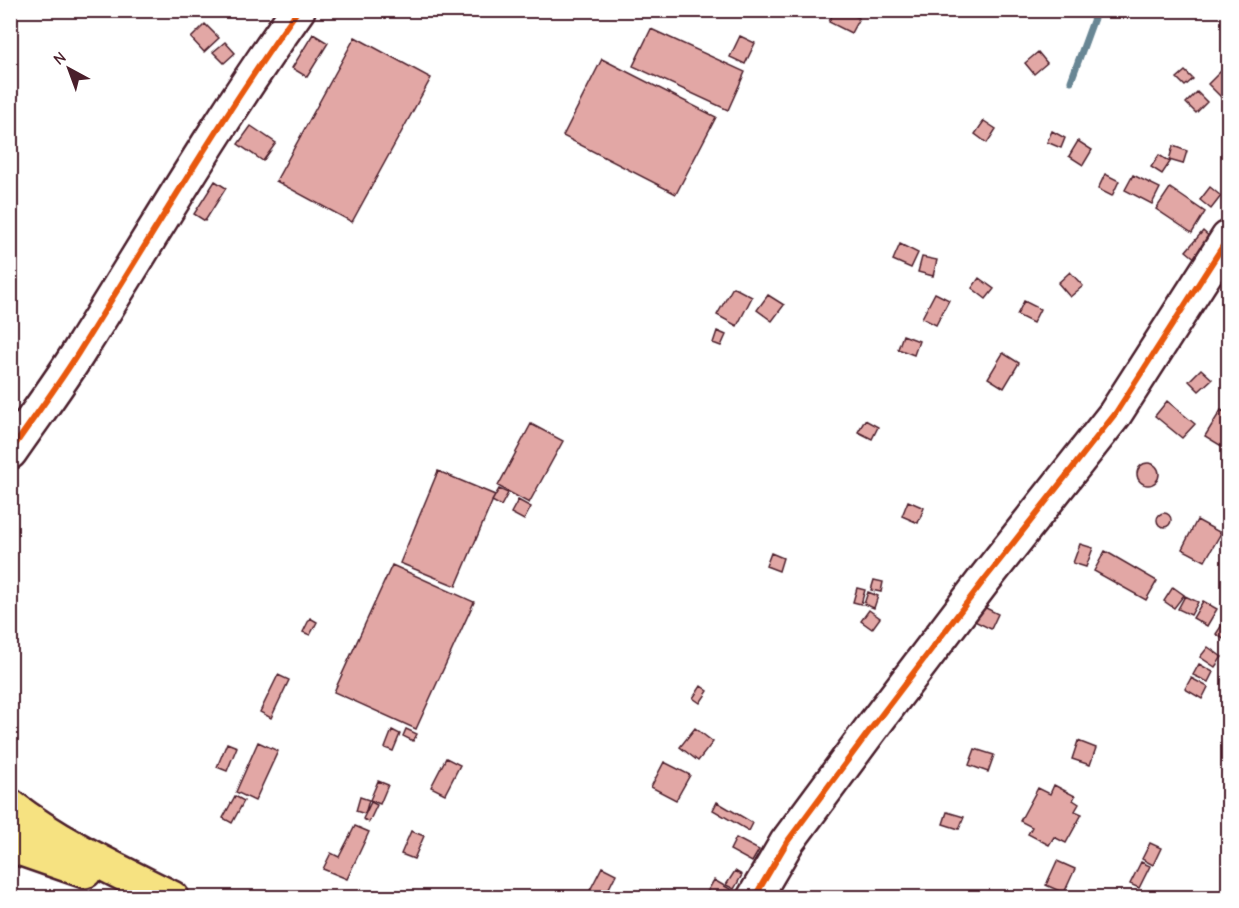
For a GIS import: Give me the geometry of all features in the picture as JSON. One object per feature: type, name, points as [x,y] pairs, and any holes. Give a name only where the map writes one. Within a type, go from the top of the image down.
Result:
[{"type":"main road","points":[[10,806],[39,827],[124,874],[172,897]]},
{"type":"main road","points":[[10,845],[164,897]]},
{"type":"street","points":[[10,452],[81,349],[150,234],[270,49],[298,10]]},
{"type":"street","points":[[754,897],[787,842],[870,730],[984,580],[1115,414],[1228,238]]},
{"type":"building","points":[[835,10],[843,10],[859,18],[851,33],[829,22]]},
{"type":"building","points":[[205,24],[219,38],[204,52],[191,38]]},
{"type":"building","points":[[651,29],[745,72],[728,110],[633,66]]},
{"type":"building","points":[[313,34],[328,43],[307,77],[292,68]]},
{"type":"building","points":[[740,36],[755,43],[745,64],[730,57]]},
{"type":"building","points":[[355,37],[431,78],[352,222],[276,181]]},
{"type":"building","points":[[225,42],[235,53],[224,63],[213,52]]},
{"type":"building","points":[[1038,52],[1047,63],[1034,74],[1025,63]]},
{"type":"building","points":[[602,59],[716,117],[676,194],[563,136]]},
{"type":"building","points":[[1228,64],[1228,90],[1221,97],[1208,84]]},
{"type":"building","points":[[1185,71],[1193,79],[1185,86],[1177,78]]},
{"type":"building","points":[[1197,92],[1207,102],[1196,113],[1186,103]]},
{"type":"building","points":[[984,121],[996,129],[987,143],[975,134]]},
{"type":"building","points":[[251,126],[276,143],[263,161],[238,144]]},
{"type":"building","points":[[1052,131],[1065,138],[1061,148],[1047,142]]},
{"type":"building","points":[[1078,141],[1092,150],[1083,165],[1069,156]]},
{"type":"building","points":[[1173,146],[1187,151],[1183,164],[1169,160]]},
{"type":"building","points":[[1159,155],[1170,162],[1162,174],[1151,167]]},
{"type":"building","points":[[1105,174],[1119,181],[1112,196],[1098,189]]},
{"type":"building","points":[[1133,175],[1160,188],[1152,204],[1125,190]]},
{"type":"building","points":[[215,181],[226,188],[205,221],[194,214]]},
{"type":"building","points":[[1210,187],[1221,196],[1211,209],[1200,200]]},
{"type":"building","points":[[1170,188],[1205,212],[1192,233],[1156,209]]},
{"type":"building","points":[[1203,231],[1213,240],[1197,260],[1186,251]]},
{"type":"building","points":[[900,244],[918,253],[911,268],[893,260]]},
{"type":"building","points":[[922,257],[937,260],[933,276],[918,272]]},
{"type":"building","points":[[1070,272],[1083,286],[1070,297],[1058,283]]},
{"type":"building","points":[[979,278],[994,289],[986,299],[972,288]]},
{"type":"building","points":[[733,287],[752,297],[737,326],[717,315]]},
{"type":"building","points":[[935,293],[949,300],[936,325],[922,318]]},
{"type":"building","points":[[768,295],[784,305],[772,321],[757,310]]},
{"type":"building","points":[[1024,301],[1040,309],[1033,323],[1017,315]]},
{"type":"building","points":[[717,331],[726,335],[721,346],[713,343]]},
{"type":"building","points":[[903,335],[919,341],[914,355],[898,349]]},
{"type":"building","points":[[1003,353],[1019,363],[1004,388],[988,378]]},
{"type":"building","points":[[1201,369],[1212,379],[1199,391],[1189,381]]},
{"type":"building","points":[[1167,401],[1195,424],[1182,438],[1155,416]]},
{"type":"building","points":[[1221,410],[1228,414],[1228,450],[1205,436]]},
{"type":"building","points":[[865,420],[878,427],[872,439],[858,432]]},
{"type":"building","points":[[531,424],[563,441],[529,503],[498,486]]},
{"type":"building","points":[[1148,463],[1156,466],[1159,474],[1156,482],[1148,485],[1140,482],[1137,474],[1140,466]]},
{"type":"building","points":[[438,471],[495,495],[456,586],[400,563]]},
{"type":"building","points":[[499,489],[508,493],[501,506],[492,501]]},
{"type":"building","points":[[518,500],[531,507],[524,520],[511,513]]},
{"type":"building","points":[[908,501],[924,508],[918,523],[902,516]]},
{"type":"building","points":[[1164,513],[1169,515],[1171,520],[1169,525],[1164,527],[1159,525],[1157,520],[1159,515]]},
{"type":"building","points":[[1197,520],[1221,533],[1205,561],[1182,549]]},
{"type":"building","points":[[1080,544],[1093,548],[1086,567],[1073,563]]},
{"type":"building","points":[[1105,551],[1157,581],[1146,600],[1094,571]]},
{"type":"building","points":[[771,553],[783,558],[779,571],[766,566]]},
{"type":"building","points":[[392,565],[474,602],[416,729],[334,692]]},
{"type":"building","points":[[874,580],[883,582],[881,592],[871,590]]},
{"type":"building","points":[[1173,587],[1184,595],[1174,608],[1164,601]]},
{"type":"building","points":[[857,588],[865,590],[861,604],[853,602]]},
{"type":"building","points":[[868,592],[878,596],[874,608],[864,604]]},
{"type":"building","points":[[1185,596],[1198,602],[1191,615],[1178,609]]},
{"type":"building","points":[[1203,601],[1217,609],[1207,626],[1193,618]]},
{"type":"building","points":[[976,603],[998,614],[991,629],[968,618]]},
{"type":"building","points":[[869,610],[880,618],[872,629],[861,621]]},
{"type":"building","points":[[310,618],[317,622],[310,635],[303,632]]},
{"type":"building","points":[[1226,619],[1228,621],[1228,642],[1216,634]]},
{"type":"building","points":[[1208,647],[1222,657],[1215,667],[1200,657]]},
{"type":"building","points":[[1199,664],[1213,672],[1208,682],[1193,675]]},
{"type":"building","points":[[278,675],[289,680],[271,718],[260,712]]},
{"type":"building","points":[[1191,678],[1208,687],[1202,699],[1185,689]]},
{"type":"building","points":[[701,686],[708,691],[700,703],[693,698]]},
{"type":"building","points":[[695,728],[713,742],[698,761],[680,747]]},
{"type":"building","points":[[406,729],[417,734],[413,741],[403,736]]},
{"type":"building","points":[[392,730],[400,734],[393,751],[385,748]]},
{"type":"building","points":[[1078,741],[1096,748],[1090,765],[1072,759]]},
{"type":"building","points":[[258,742],[278,751],[255,801],[236,792]]},
{"type":"building","points":[[227,743],[237,747],[227,771],[217,767]]},
{"type":"building","points":[[975,749],[994,755],[988,772],[969,765]]},
{"type":"building","points":[[446,758],[460,765],[445,794],[431,787]]},
{"type":"building","points":[[664,762],[690,775],[676,800],[651,787]]},
{"type":"building","points":[[378,781],[388,785],[380,804],[370,800]]},
{"type":"building","points":[[1054,785],[1075,796],[1073,800],[1079,804],[1075,811],[1082,814],[1066,843],[1054,837],[1049,845],[1028,834],[1032,827],[1020,821],[1038,788],[1050,794]]},
{"type":"building","points":[[235,796],[244,801],[232,823],[223,818]]},
{"type":"building","points":[[360,797],[369,800],[365,814],[356,811]]},
{"type":"building","points":[[371,802],[377,805],[369,822],[363,819]]},
{"type":"building","points":[[717,802],[753,823],[749,831],[713,810]]},
{"type":"building","points":[[947,812],[964,817],[959,829],[943,824]]},
{"type":"building","points":[[355,826],[369,832],[347,879],[323,869],[331,853],[339,857]]},
{"type":"building","points":[[411,831],[424,836],[414,859],[401,854]]},
{"type":"building","points":[[736,838],[759,850],[752,862],[730,850]]},
{"type":"building","points":[[1150,843],[1161,848],[1153,865],[1142,859]]},
{"type":"building","points":[[1057,861],[1075,869],[1064,893],[1046,885]]},
{"type":"building","points":[[1141,862],[1150,866],[1139,888],[1130,884]]},
{"type":"building","points":[[602,867],[616,874],[604,898],[586,898]]},
{"type":"building","points":[[735,871],[742,875],[734,889],[726,885]]},
{"type":"building","points":[[714,880],[735,892],[732,898],[704,897]]},
{"type":"waterway","points":[[1071,81],[1097,10]]},
{"type":"cycle path","points":[[10,452],[74,360],[214,135],[298,10]]},
{"type":"cycle path","points":[[754,898],[787,842],[870,730],[984,580],[1115,414],[1228,238]]}]
